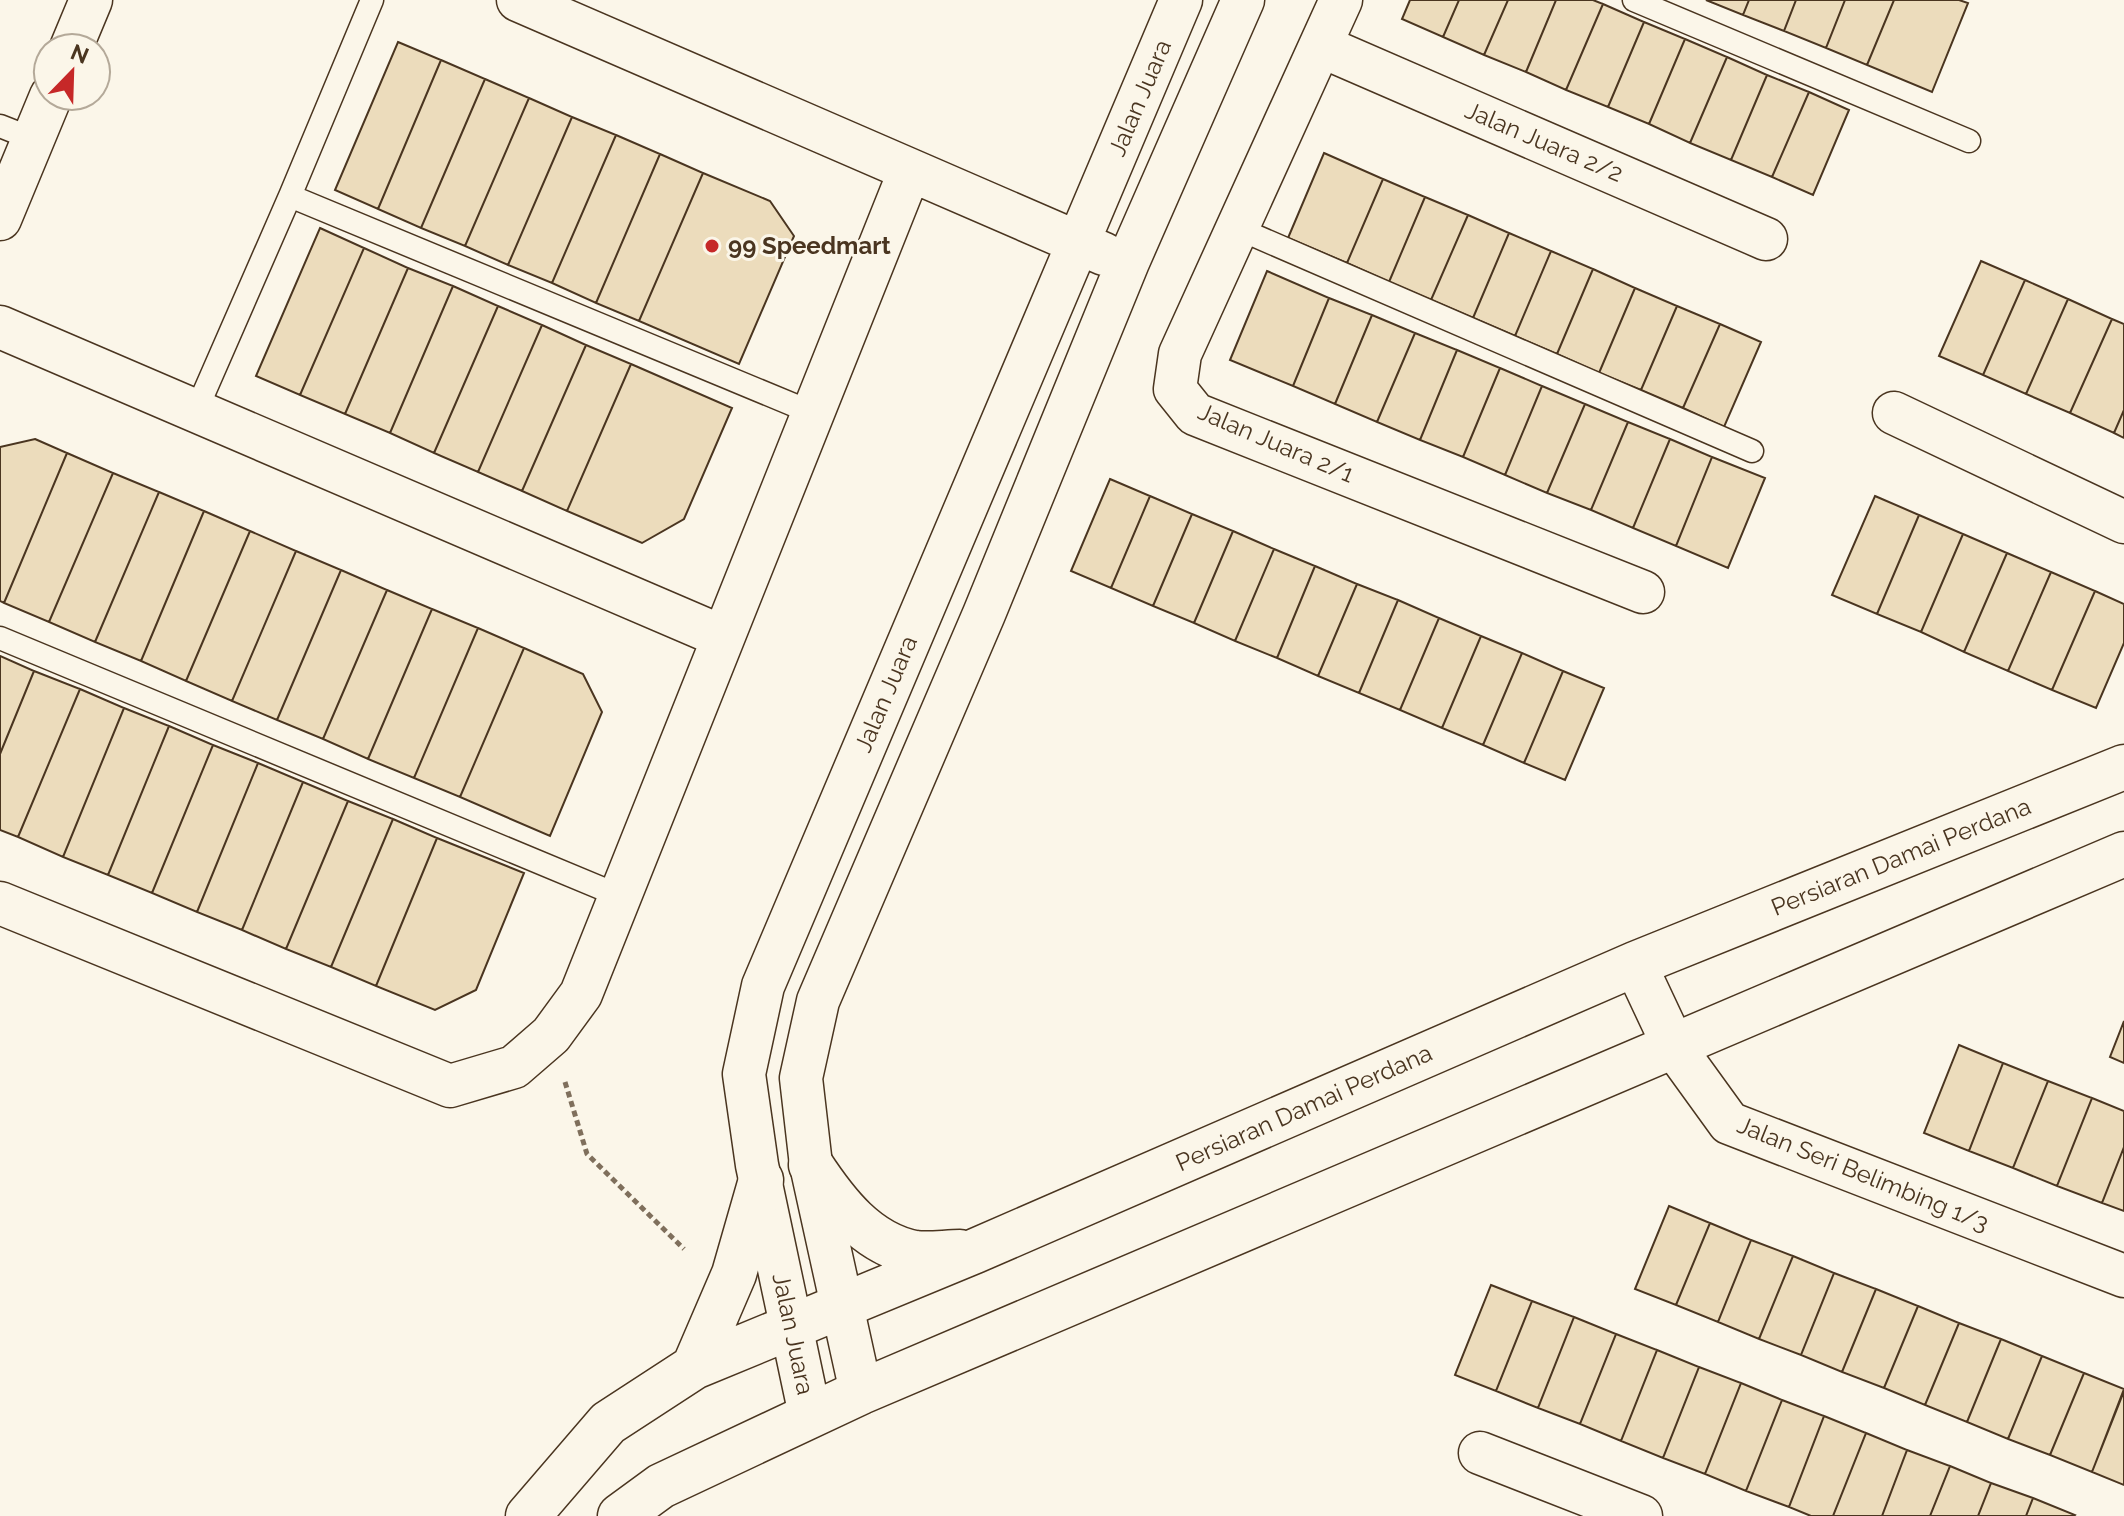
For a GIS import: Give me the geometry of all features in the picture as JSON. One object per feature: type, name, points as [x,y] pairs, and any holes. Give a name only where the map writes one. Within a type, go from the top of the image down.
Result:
[{"type":"main road","name":"Persiaran Damai Perdana","points":[[528,1516],[608,1423],[694,1367],[975,1251],[1635,964],[2124,767]]},
{"type":"main road","points":[[620,1516],[661,1486],[861,1392],[2124,854]]},
{"type":"main road","points":[[811,1165],[838,1207],[878,1238],[915,1253],[975,1251]]},
{"type":"main road","points":[[694,1367],[734,1274],[761,1180]]},
{"type":"street","points":[[78,32],[91,0]]},
{"type":"street","points":[[518,0],[1077,244],[1128,262]]},
{"type":"street","name":"Jalan Juara","points":[[810,1415],[761,1180],[744,1074],[763,986],[1181,0]]},
{"type":"street","points":[[861,1392],[811,1165],[801,1078],[818,1001],[984,614],[1128,262],[1243,0]]},
{"type":"street","name":"Jalan Juara 2/1","points":[[1341,0],[1180,354],[1175,389],[1195,414],[1643,592]]},
{"type":"street","name":"Jalan Juara 2/2","points":[[1321,46],[1766,239]]},
{"type":"street","points":[[0,219],[16,132],[35,112]]},
{"type":"street","points":[[0,903],[450,1086],[514,1067],[551,1035],[581,994],[910,170]]},
{"type":"street","points":[[0,327],[723,637]]},
{"type":"street","points":[[1894,413],[2124,522]]},
{"type":"street","name":"Jalan Seri Belimbing 1/3","points":[[1635,964],[1674,1047],[1729,1123],[2124,1276]]},
{"type":"street","points":[[1480,1453],[1641,1516]]},
{"type":"lane","points":[[196,411],[372,0]]},
{"type":"lane","points":[[1634,0],[1969,141]]},
{"type":"lane","points":[[290,196],[813,413]]},
{"type":"lane","points":[[1237,228],[1752,451]]},
{"type":"lane","points":[[0,638],[620,896]]},
{"type":"path","points":[[551,1035],[587,1154],[684,1249]]},
{"type":"building","points":[[1410,0],[1459,0],[1443,37],[1402,19]]},
{"type":"building","points":[[1459,0],[1508,0],[1484,55],[1443,37]]},
{"type":"building","points":[[1508,0],[1556,0],[1526,72],[1484,55]]},
{"type":"building","points":[[1556,0],[1593,0],[1603,4],[1566,90],[1526,72]]},
{"type":"building","points":[[1706,0],[1749,0],[1743,15]]},
{"type":"building","points":[[1749,0],[1796,0],[1784,31],[1743,15]]},
{"type":"building","points":[[1796,0],[1845,0],[1826,48],[1784,31]]},
{"type":"building","points":[[1845,0],[1894,0],[1867,65],[1826,48]]},
{"type":"building","points":[[1894,0],[1959,0],[1968,3],[1932,92],[1867,65]]},
{"type":"building","points":[[1603,4],[1644,22],[1608,107],[1566,90]]},
{"type":"building","points":[[1644,22],[1685,39],[1649,124],[1608,107]]},
{"type":"building","points":[[1685,39],[1727,57],[1690,143],[1649,124]]},
{"type":"building","points":[[398,42],[441,60],[378,209],[335,190]]},
{"type":"building","points":[[1727,57],[1767,75],[1731,160],[1690,143]]},
{"type":"building","points":[[441,60],[485,79],[421,228],[378,209]]},
{"type":"building","points":[[1767,75],[1809,92],[1772,177],[1731,160]]},
{"type":"building","points":[[485,79],[529,98],[465,246],[421,228]]},
{"type":"building","points":[[1809,92],[1849,110],[1813,195],[1772,177]]},
{"type":"building","points":[[529,98],[572,117],[508,265],[465,246]]},
{"type":"building","points":[[572,117],[616,135],[552,283],[508,265]]},
{"type":"building","points":[[616,135],[660,154],[596,303],[552,283]]},
{"type":"building","points":[[1324,153],[1383,179],[1347,263],[1288,238]]},
{"type":"building","points":[[660,154],[703,173],[639,321],[596,303]]},
{"type":"building","points":[[703,173],[770,201],[794,236],[739,364],[639,321]]},
{"type":"building","points":[[1383,179],[1425,197],[1389,282],[1347,263]]},
{"type":"building","points":[[1425,197],[1468,215],[1431,300],[1389,282]]},
{"type":"building","points":[[1468,215],[1509,233],[1473,318],[1431,300]]},
{"type":"building","points":[[320,228],[364,248],[300,395],[256,376]]},
{"type":"building","points":[[1509,233],[1551,251],[1515,336],[1473,318]]},
{"type":"building","points":[[364,248],[408,268],[345,414],[300,395]]},
{"type":"building","points":[[1551,251],[1593,269],[1557,354],[1515,336]]},
{"type":"building","points":[[1981,261],[2025,280],[1983,375],[1939,356]]},
{"type":"building","points":[[408,268],[453,286],[390,433],[345,414]]},
{"type":"building","points":[[1593,269],[1635,288],[1599,373],[1557,354]]},
{"type":"building","points":[[1267,271],[1329,298],[1293,386],[1230,360]]},
{"type":"building","points":[[2025,280],[2068,299],[2026,394],[1983,375]]},
{"type":"building","points":[[453,286],[498,306],[434,453],[390,433]]},
{"type":"building","points":[[1635,288],[1677,306],[1641,390],[1599,373]]},
{"type":"building","points":[[1329,298],[1372,315],[1335,404],[1293,386]]},
{"type":"building","points":[[2068,299],[2112,319],[2070,413],[2026,394]]},
{"type":"building","points":[[498,306],[542,325],[478,472],[434,453]]},
{"type":"building","points":[[1677,306],[1720,324],[1683,408],[1641,390]]},
{"type":"building","points":[[1372,315],[1415,333],[1377,422],[1335,404]]},
{"type":"building","points":[[2112,319],[2124,324],[2124,410],[2114,433],[2070,413]]},
{"type":"building","points":[[1720,324],[1761,342],[1724,427],[1683,408]]},
{"type":"building","points":[[542,325],[586,345],[522,491],[478,472]]},
{"type":"building","points":[[1415,333],[1457,350],[1420,440],[1377,422]]},
{"type":"building","points":[[586,345],[631,364],[567,511],[522,491]]},
{"type":"building","points":[[1457,350],[1500,368],[1463,457],[1420,440]]},
{"type":"building","points":[[631,364],[732,408],[684,519],[642,543],[567,511]]},
{"type":"building","points":[[1500,368],[1542,386],[1505,475],[1463,457]]},
{"type":"building","points":[[1542,386],[1585,404],[1547,493],[1505,475]]},
{"type":"building","points":[[1585,404],[1628,422],[1591,510],[1547,493]]},
{"type":"building","points":[[2124,410],[2124,438],[2114,433]]},
{"type":"building","points":[[1628,422],[1670,439],[1633,528],[1591,510]]},
{"type":"building","points":[[35,439],[67,453],[4,603],[0,601],[0,447]]},
{"type":"building","points":[[1670,439],[1712,457],[1676,546],[1633,528]]},
{"type":"building","points":[[67,453],[113,473],[49,622],[4,603]]},
{"type":"building","points":[[1712,457],[1765,478],[1728,568],[1676,546]]},
{"type":"building","points":[[113,473],[159,492],[95,642],[49,622]]},
{"type":"building","points":[[1110,479],[1150,496],[1111,588],[1071,571]]},
{"type":"building","points":[[159,492],[204,511],[141,661],[95,642]]},
{"type":"building","points":[[1150,496],[1192,514],[1153,606],[1111,588]]},
{"type":"building","points":[[1875,496],[1919,515],[1877,614],[1832,595]]},
{"type":"building","points":[[204,511],[250,531],[186,681],[141,661]]},
{"type":"building","points":[[1192,514],[1233,531],[1194,623],[1153,606]]},
{"type":"building","points":[[1919,515],[1963,534],[1921,632],[1877,614]]},
{"type":"building","points":[[250,531],[296,551],[232,701],[186,681]]},
{"type":"building","points":[[1233,531],[1274,549],[1235,641],[1194,623]]},
{"type":"building","points":[[1963,534],[2007,553],[1964,652],[1921,632]]},
{"type":"building","points":[[1274,549],[1315,566],[1277,658],[1235,641]]},
{"type":"building","points":[[296,551],[341,570],[277,720],[232,701]]},
{"type":"building","points":[[2007,553],[2051,572],[2008,671],[1964,652]]},
{"type":"building","points":[[1315,566],[1357,584],[1318,676],[1277,658]]},
{"type":"building","points":[[341,570],[387,590],[323,739],[277,720]]},
{"type":"building","points":[[2051,572],[2095,591],[2052,690],[2008,671]]},
{"type":"building","points":[[1357,584],[1398,600],[1359,693],[1318,676]]},
{"type":"building","points":[[387,590],[432,609],[368,759],[323,739]]},
{"type":"building","points":[[2095,591],[2124,604],[2124,643],[2096,708],[2052,690]]},
{"type":"building","points":[[1398,600],[1439,618],[1400,710],[1359,693]]},
{"type":"building","points":[[432,609],[478,628],[414,778],[368,759]]},
{"type":"building","points":[[1439,618],[1481,636],[1442,728],[1400,710]]},
{"type":"building","points":[[478,628],[524,648],[460,797],[414,778]]},
{"type":"building","points":[[1481,636],[1522,653],[1483,745],[1442,728]]},
{"type":"building","points":[[524,648],[583,674],[602,712],[550,836],[460,797]]},
{"type":"building","points":[[1522,653],[1563,671],[1524,763],[1483,745]]},
{"type":"building","points":[[0,656],[34,671],[0,754]]},
{"type":"building","points":[[34,671],[80,689],[18,837],[0,830],[0,754]]},
{"type":"building","points":[[1563,671],[1604,688],[1565,780],[1524,763]]},
{"type":"building","points":[[80,689],[124,708],[63,857],[18,837]]},
{"type":"building","points":[[124,708],[169,726],[108,875],[63,857]]},
{"type":"building","points":[[169,726],[213,745],[152,893],[108,875]]},
{"type":"building","points":[[213,745],[258,763],[197,912],[152,893]]},
{"type":"building","points":[[258,763],[303,782],[242,930],[197,912]]},
{"type":"building","points":[[303,782],[348,801],[286,949],[242,930]]},
{"type":"building","points":[[348,801],[393,819],[331,967],[286,949]]},
{"type":"building","points":[[393,819],[437,838],[376,986],[331,967]]},
{"type":"building","points":[[437,838],[524,873],[476,990],[435,1010],[376,986]]},
{"type":"building","points":[[2124,1021],[2124,1063],[2110,1057]]},
{"type":"building","points":[[1959,1045],[2003,1063],[1969,1151],[1924,1133]]},
{"type":"building","points":[[2003,1063],[2048,1081],[2013,1168],[1969,1151]]},
{"type":"building","points":[[2048,1081],[2092,1098],[2057,1186],[2013,1168]]},
{"type":"building","points":[[2092,1098],[2124,1111],[2124,1147],[2102,1203],[2057,1186]]},
{"type":"building","points":[[2124,1147],[2124,1211],[2102,1203]]},
{"type":"building","points":[[1669,1206],[1710,1223],[1676,1305],[1635,1289]]},
{"type":"building","points":[[1710,1223],[1751,1240],[1718,1322],[1676,1305]]},
{"type":"building","points":[[1751,1240],[1793,1256],[1759,1339],[1718,1322]]},
{"type":"building","points":[[1793,1256],[1834,1273],[1801,1355],[1759,1339]]},
{"type":"building","points":[[1834,1273],[1876,1289],[1842,1372],[1801,1355]]},
{"type":"building","points":[[1491,1285],[1532,1301],[1496,1391],[1455,1375]]},
{"type":"building","points":[[1876,1289],[1918,1306],[1884,1388],[1842,1372]]},
{"type":"building","points":[[1532,1301],[1574,1317],[1538,1408],[1496,1391]]},
{"type":"building","points":[[1918,1306],[1959,1323],[1925,1405],[1884,1388]]},
{"type":"building","points":[[1574,1317],[1616,1334],[1580,1424],[1538,1408]]},
{"type":"building","points":[[1959,1323],[2001,1339],[1967,1422],[1925,1405]]},
{"type":"building","points":[[1616,1334],[1657,1350],[1621,1441],[1580,1424]]},
{"type":"building","points":[[2001,1339],[2042,1356],[2008,1439],[1967,1422]]},
{"type":"building","points":[[1657,1350],[1699,1367],[1663,1458],[1621,1441]]},
{"type":"building","points":[[2042,1356],[2084,1373],[2050,1455],[2008,1439]]},
{"type":"building","points":[[1699,1367],[1741,1383],[1705,1474],[1663,1458]]},
{"type":"building","points":[[2084,1373],[2124,1389],[2092,1472],[2050,1455]]},
{"type":"building","points":[[1741,1383],[1782,1400],[1746,1491],[1705,1474]]},
{"type":"building","points":[[2124,1391],[2124,1485],[2092,1472]]},
{"type":"building","points":[[1782,1400],[1824,1416],[1789,1507],[1746,1491]]},
{"type":"building","points":[[1824,1416],[1866,1433],[1833,1516],[1811,1516],[1789,1507]]},
{"type":"building","points":[[1866,1433],[1907,1450],[1882,1516],[1833,1516]]},
{"type":"building","points":[[1907,1450],[1950,1466],[1930,1516],[1882,1516]]},
{"type":"building","points":[[1950,1466],[1991,1483],[1978,1516],[1930,1516]]},
{"type":"building","points":[[1991,1483],[2033,1498],[2026,1516],[1978,1516]]},
{"type":"building","points":[[2033,1498],[2075,1515],[2026,1516]]},
{"type":"place","name":"99 Speedmart","points":[[712,246]]}]
